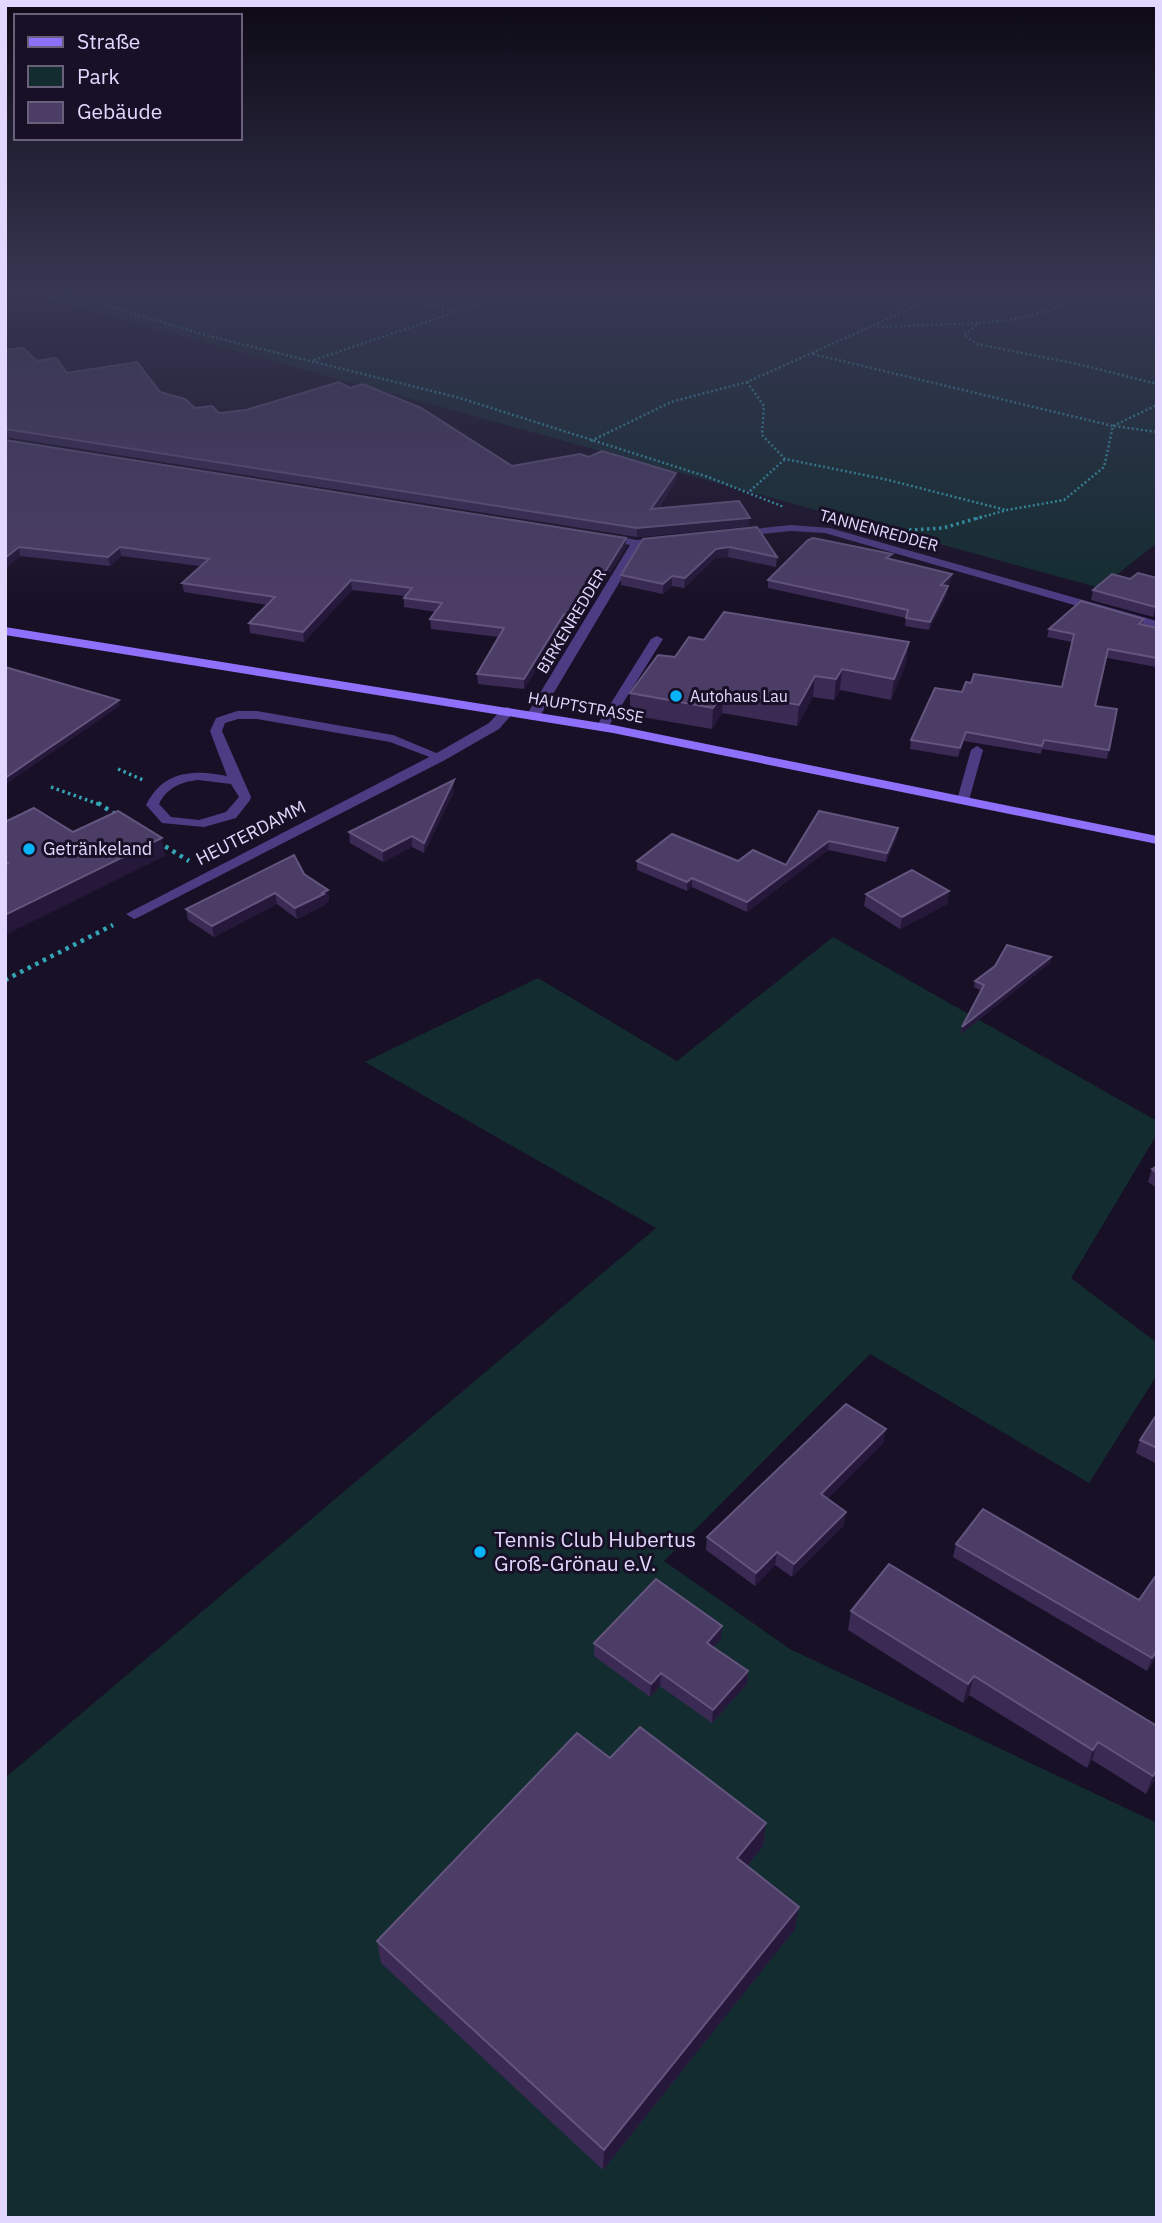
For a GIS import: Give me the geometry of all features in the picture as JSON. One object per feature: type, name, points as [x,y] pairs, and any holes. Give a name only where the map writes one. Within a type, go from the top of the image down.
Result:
[{"type":"main road","name":"HAUPTSTRASSE","points":[[5,631],[602,727],[1157,840]]},
{"type":"street","name":"TANNENREDDER","points":[[721,535],[791,528],[826,530],[1157,625]]},
{"type":"street","points":[[587,535],[637,543],[671,540]]},
{"type":"street","name":"BIRKENREDDER","points":[[533,716],[637,543]]},
{"type":"street","name":"HEUTERDAMM","points":[[134,914],[440,757],[494,726],[508,710]]},
{"type":"lane","points":[[602,727],[657,639]]},
{"type":"lane","points":[[234,781],[218,776],[178,780],[162,788],[152,805],[167,820],[199,824],[231,815],[245,797],[234,781],[231,765],[216,731],[220,720],[237,715],[257,715],[393,739],[440,757]]},
{"type":"lane","points":[[963,800],[977,750]]},
{"type":"path","points":[[457,397],[750,491],[785,507]]},
{"type":"path","points":[[591,441],[671,402],[691,397]]},
{"type":"path","points":[[757,397],[764,406],[762,435],[785,459],[884,479],[1007,510]]},
{"type":"path","points":[[995,397],[1113,426],[1157,432]]},
{"type":"path","points":[[1113,426],[1157,405]]},
{"type":"path","points":[[907,530],[943,527],[1007,510],[1065,500],[1104,467],[1113,426]]},
{"type":"path","points":[[750,491],[785,459]]},
{"type":"path","points":[[51,787],[94,801],[128,823]]},
{"type":"path","points":[[150,837],[173,851]]},
{"type":"path","points":[[5,980],[134,914]]},
{"type":"green space","points":[[403,397],[1157,397],[1157,543],[1100,588]]},
{"type":"green space","points":[[833,937],[1157,1121],[1157,1134],[1071,1278],[1157,1343],[1157,1375],[1089,1483],[870,1354],[664,1561],[790,1649],[1157,1823],[1157,2218],[5,2218],[5,1778],[656,1228],[365,1062],[538,978],[677,1061]]},
{"type":"building","points":[[5,397],[177,397],[185,399],[195,408],[212,406],[219,413],[246,410],[290,397],[394,397],[421,408],[512,466],[580,454],[589,457],[602,451],[676,473],[651,509],[739,501],[750,518],[637,528],[5,429]]},
{"type":"building","points":[[5,440],[626,538],[605,572],[597,570],[574,615],[564,614],[524,679],[477,674],[504,628],[430,619],[442,603],[404,598],[412,588],[351,580],[303,632],[249,623],[275,597],[182,583],[209,559],[120,547],[108,557],[19,547],[5,558]]},
{"type":"building","points":[[757,527],[777,557],[729,547],[716,549],[685,578],[672,576],[663,584],[621,575],[643,539]]},
{"type":"building","points":[[813,538],[892,554],[886,558],[952,574],[941,585],[948,586],[930,622],[906,618],[908,610],[768,580]]},
{"type":"building","points":[[1138,573],[1157,578],[1157,606],[1093,590],[1112,574],[1130,579]]},
{"type":"building","points":[[1081,601],[1144,619],[1139,624],[1157,628],[1157,658],[1108,649],[1095,706],[1117,709],[1109,750],[1044,740],[1042,746],[966,732],[960,748],[911,740],[935,688],[962,692],[966,682],[971,683],[974,674],[1062,687],[1074,634],[1049,629]]},
{"type":"building","points":[[724,612],[909,642],[894,679],[842,669],[836,679],[815,676],[799,705],[724,691],[713,708],[630,693],[658,655],[675,657],[689,637],[704,640]]},
{"type":"building","points":[[5,667],[119,700],[5,778]]},
{"type":"building","points":[[454,780],[424,843],[412,836],[383,851],[349,832]]},
{"type":"building","points":[[34,808],[73,832],[118,811],[162,838],[5,915],[5,865],[8,863],[5,862],[5,822]]},
{"type":"building","points":[[819,811],[898,828],[887,853],[829,841],[747,902],[692,878],[687,882],[637,861],[672,834],[738,861],[753,850],[786,865]]},
{"type":"building","points":[[294,855],[304,874],[328,890],[322,893],[324,894],[295,908],[275,893],[212,926],[186,909]]},
{"type":"building","points":[[912,870],[949,891],[902,917],[866,894]]},
{"type":"building","points":[[1007,945],[1051,957],[962,1027],[984,985],[975,981],[995,966]]},
{"type":"building","points":[[846,1404],[886,1429],[821,1494],[846,1512],[794,1564],[777,1552],[756,1573],[707,1537]]},
{"type":"building","points":[[1157,1414],[1157,1448],[1140,1440]]},
{"type":"building","points":[[983,1509],[1139,1600],[1157,1574],[1157,1650],[1152,1658],[956,1544]]},
{"type":"building","points":[[889,1564],[1157,1726],[1157,1770],[1153,1776],[1098,1742],[1093,1750],[974,1676],[968,1684],[851,1611]]},
{"type":"building","points":[[656,1579],[722,1626],[707,1643],[748,1671],[713,1710],[661,1673],[651,1684],[594,1643]]},
{"type":"building","points":[[640,1727],[766,1823],[737,1858],[799,1907],[604,2150],[377,1941],[577,1733],[610,1758]]},
{"type":"place","name":"Autohaus Lau","points":[[676,696]]},
{"type":"place","name":"Getränkeland","points":[[29,849]]},
{"type":"place","name":"Tennis Club Hubertus Groß-Grönau e.V.","points":[[480,1552]]}]
